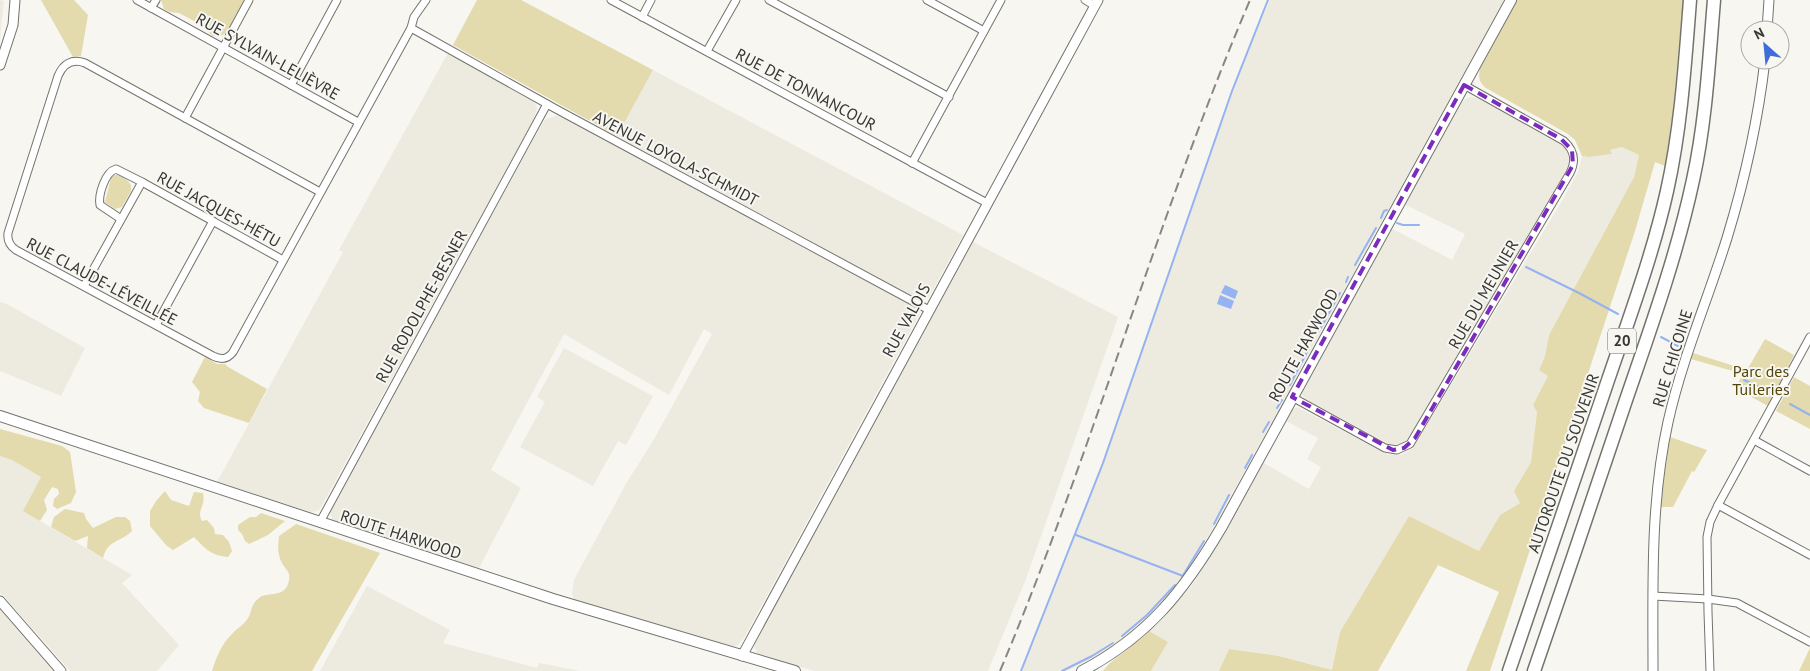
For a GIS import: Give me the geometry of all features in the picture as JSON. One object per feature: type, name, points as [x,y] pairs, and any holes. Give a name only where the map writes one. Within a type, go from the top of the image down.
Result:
[{"type":"highway","name":"AUTOROUTE DU SOUVENIR","points":[[1509,671],[1656,234],[1670,174],[1683,92],[1690,0]]},
{"type":"highway","name":"20","points":[[1534,671],[1658,307],[1680,236],[1694,178],[1702,125],[1714,0]]},
{"type":"main road","name":"ROUTE HARWOOD","points":[[1088,670],[1143,630],[1162,612],[1184,586],[1217,535],[1511,0]]},
{"type":"main road","name":"ROUTE HARWOOD","points":[[0,416],[587,610],[795,671]]},
{"type":"street","points":[[0,65],[13,25],[15,0]]},
{"type":"street","name":"RUE SYLVAIN-LELIÈVRE","points":[[137,0],[358,122]]},
{"type":"street","points":[[151,8],[156,0]]},
{"type":"street","points":[[186,118],[249,0]]},
{"type":"street","points":[[291,85],[337,0]]},
{"type":"street","name":"RUE CLAUDE-LÉVEILLÉE","points":[[320,192],[85,62],[72,61],[65,65],[60,72],[7,236],[13,248],[217,358],[226,358],[233,352],[411,28],[412,20],[421,10],[426,0]]},
{"type":"street","name":"RUE DE TONNANCOUR","points":[[611,0],[987,203]]},
{"type":"street","points":[[642,17],[651,0]]},
{"type":"street","points":[[707,51],[736,0]]},
{"type":"street","points":[[769,0],[948,97]]},
{"type":"street","points":[[927,0],[984,31]]},
{"type":"street","points":[[912,163],[1001,0]]},
{"type":"street","points":[[1085,0],[1097,3]]},
{"type":"street","points":[[1768,20],[1769,0]]},
{"type":"street","name":"RUE VALOIS","points":[[742,656],[1097,3]]},
{"type":"street","name":"AVENUE LOYOLA-SCHMIDT","points":[[411,28],[547,104],[929,310]]},
{"type":"street","name":"RUE CHICOINE","points":[[1653,671],[1653,596],[1657,491],[1667,428],[1684,364],[1726,240],[1742,185],[1756,125],[1764,70]]},
{"type":"street","name":"RUE DU MEUNIER","points":[[1292,397],[1385,448],[1397,450],[1410,444],[1570,173],[1574,158],[1570,147],[1564,142],[1464,85]]},
{"type":"street","name":"RUE RODOLPHE-BESNER","points":[[320,522],[547,104]]},
{"type":"street","name":"RUE JACQUES-HÉTU","points":[[121,219],[100,205],[99,200],[107,174],[116,169],[283,260]]},
{"type":"street","name":"RUE JACQUES-HÉTU","points":[[84,286],[142,182]]},
{"type":"street","points":[[156,325],[213,221]]},
{"type":"street","points":[[1710,671],[1708,531],[1710,522],[1809,341]]},
{"type":"street","points":[[1754,440],[1810,471]]},
{"type":"street","points":[[1718,505],[1810,555]]},
{"type":"street","points":[[1653,596],[1732,602],[1742,605],[1810,642]]},
{"type":"street","points":[[0,601],[62,671]]},
{"type":"highlighted area","points":[[1464,85],[1561,139],[1572,150],[1573,165],[1415,438],[1404,448],[1393,450],[1292,397]]},
{"type":"shaded area","points":[[0,0],[4,1],[0,38]]},
{"type":"shaded area","points":[[1270,0],[1504,0],[1216,523],[1186,574],[1149,617],[1103,653],[1067,671],[1022,671],[1074,540],[1240,70]]},
{"type":"shaded area","points":[[448,53],[534,102],[537,108],[534,119],[320,509],[310,512],[217,482],[343,252],[339,250]]},
{"type":"shaded area","points":[[653,70],[963,235],[929,297],[924,300],[916,298],[617,136]]},
{"type":"shaded area","points":[[1471,97],[1480,99],[1563,146],[1568,153],[1569,163],[1409,438],[1400,445],[1389,444],[1306,399],[1302,395],[1301,390],[1391,228],[1452,260],[1465,234],[1404,204],[1460,103]]},
{"type":"shaded area","points":[[556,116],[564,118],[920,311],[744,638],[737,646],[726,646],[576,601],[572,595],[574,580],[577,574],[627,482],[653,441],[712,334],[704,329],[669,395],[564,334],[491,470],[521,488],[479,570],[333,521],[332,519],[330,511],[332,507],[542,124],[546,119]]},
{"type":"shaded area","points":[[1622,147],[1639,155],[1634,177],[1549,335],[1545,356],[1539,370],[1548,376],[1533,405],[1537,412],[1531,462],[1514,491],[1520,503],[1500,515],[1479,551],[1409,516],[1340,632],[1332,670],[1280,656],[1229,649],[1219,671],[1151,671],[1168,642],[1149,631],[1191,587],[1220,540],[1262,462],[1309,489],[1321,467],[1307,459],[1318,438],[1284,420],[1291,410],[1297,407],[1387,454],[1401,455],[1413,448],[1560,204],[1578,172],[1582,156],[1611,154],[1609,150]]},
{"type":"shaded area","points":[[973,242],[1118,317],[1026,579],[988,671],[815,671],[761,656],[754,647],[756,638]]},
{"type":"shaded area","points":[[0,302],[7,304],[85,348],[61,396],[0,371]]},
{"type":"shaded area","points":[[564,348],[653,396],[626,445],[618,441],[593,486],[520,447],[545,402],[537,397]]},
{"type":"shaded area","points":[[0,456],[12,460],[41,477],[23,511],[132,575],[122,583],[179,645],[157,671],[70,671],[0,592]]},
{"type":"shaded area","points":[[367,586],[450,630],[443,643],[537,668],[539,663],[580,671],[320,671]]},
{"type":"shaded area","points":[[0,610],[53,671],[0,671]]},
{"type":"green space","points":[[41,0],[74,0],[88,15],[81,56],[73,57]]},
{"type":"green space","points":[[161,0],[244,0],[226,33],[218,37],[211,35],[205,27],[179,13],[164,9]]},
{"type":"green space","points":[[477,0],[521,0],[653,70],[617,136],[453,45]]},
{"type":"green space","points":[[1517,0],[1683,0],[1673,112],[1665,166],[1655,162],[1635,231],[1490,671],[1466,671],[1499,592],[1438,565],[1378,671],[1219,671],[1229,649],[1279,656],[1332,670],[1340,632],[1409,516],[1479,551],[1500,515],[1520,503],[1514,491],[1531,462],[1537,412],[1533,405],[1548,376],[1539,370],[1545,356],[1549,335],[1634,177],[1639,155],[1622,147],[1610,150],[1612,154],[1582,156],[1575,140],[1568,134],[1486,88],[1480,82],[1480,69]]},
{"type":"green space","points":[[114,175],[124,178],[131,186],[131,191],[122,207],[115,209],[105,202],[111,178]]},
{"type":"green space","name":"Parc des Tuileries","points":[[1765,339],[1794,355],[1768,406],[1735,388],[1743,374],[1691,359],[1693,353],[1747,370]]},
{"type":"green space","points":[[205,357],[217,364],[225,364],[267,389],[249,423],[204,408],[198,401],[200,392],[192,382]]},
{"type":"green space","points":[[1794,377],[1810,386],[1810,429],[1776,411]]},
{"type":"green space","points":[[0,429],[62,446],[70,452],[76,492],[71,503],[57,509],[53,506],[54,499],[59,494],[58,489],[52,487],[44,500],[47,510],[40,521],[23,511],[41,477],[12,460],[0,456]]},
{"type":"green space","points":[[1670,437],[1707,450],[1694,472],[1692,471],[1673,507],[1660,507]]},
{"type":"green space","points":[[165,491],[171,500],[189,506],[194,492],[203,493],[204,498],[200,517],[202,521],[207,520],[214,528],[215,534],[223,535],[229,542],[232,551],[228,557],[212,553],[194,537],[173,550],[166,545],[150,526],[150,511]]},
{"type":"green space","points":[[65,509],[84,513],[93,528],[116,517],[125,517],[130,521],[132,531],[111,544],[103,558],[87,548],[88,536],[75,541],[51,527],[54,517]]},
{"type":"green space","points":[[261,513],[285,521],[268,535],[249,544],[238,530],[238,525],[250,517],[256,517]]},
{"type":"green space","points":[[296,524],[380,553],[312,671],[212,671],[222,646],[246,621],[256,601],[263,596],[281,592],[287,586],[289,575],[279,556],[279,536]]},
{"type":"green space","points":[[1149,631],[1168,642],[1151,671],[1103,671],[1109,664]]},
{"type":"green space","points":[[1810,648],[1810,671],[1799,671]]},
{"type":"water","points":[[1225,285],[1238,291],[1235,299],[1221,293]]},
{"type":"water","points":[[1220,295],[1234,301],[1231,309],[1217,304]]},
{"type":"waterway","points":[[1021,671],[1103,463],[1232,91],[1268,0]]},
{"type":"waterway","points":[[1381,218],[1384,211],[1387,210]]},
{"type":"waterway","points":[[1397,223],[1419,225]]},
{"type":"waterway","points":[[1355,265],[1376,228]]},
{"type":"waterway","points":[[1526,267],[1618,314]]},
{"type":"waterway","points":[[1346,282],[1348,277]]},
{"type":"waterway","points":[[1319,331],[1340,293]]},
{"type":"waterway","points":[[1661,337],[1678,346]]},
{"type":"waterway","points":[[1290,385],[1309,348]]},
{"type":"waterway","points":[[1744,380],[1770,392]]},
{"type":"waterway","points":[[1277,408],[1282,400]]},
{"type":"waterway","points":[[1790,404],[1810,415]]},
{"type":"waterway","points":[[1263,432],[1269,422]]},
{"type":"waterway","points":[[1245,468],[1252,455]]},
{"type":"waterway","points":[[1214,524],[1229,495]]},
{"type":"waterway","points":[[1076,535],[1183,576]]},
{"type":"waterway","points":[[1182,577],[1204,541]]},
{"type":"waterway","points":[[1122,636],[1147,615],[1175,585]]},
{"type":"waterway","points":[[1062,671],[1113,643]]},
{"type":"railway","points":[[1000,671],[1034,588],[1065,504],[1184,167],[1250,0]]}]
